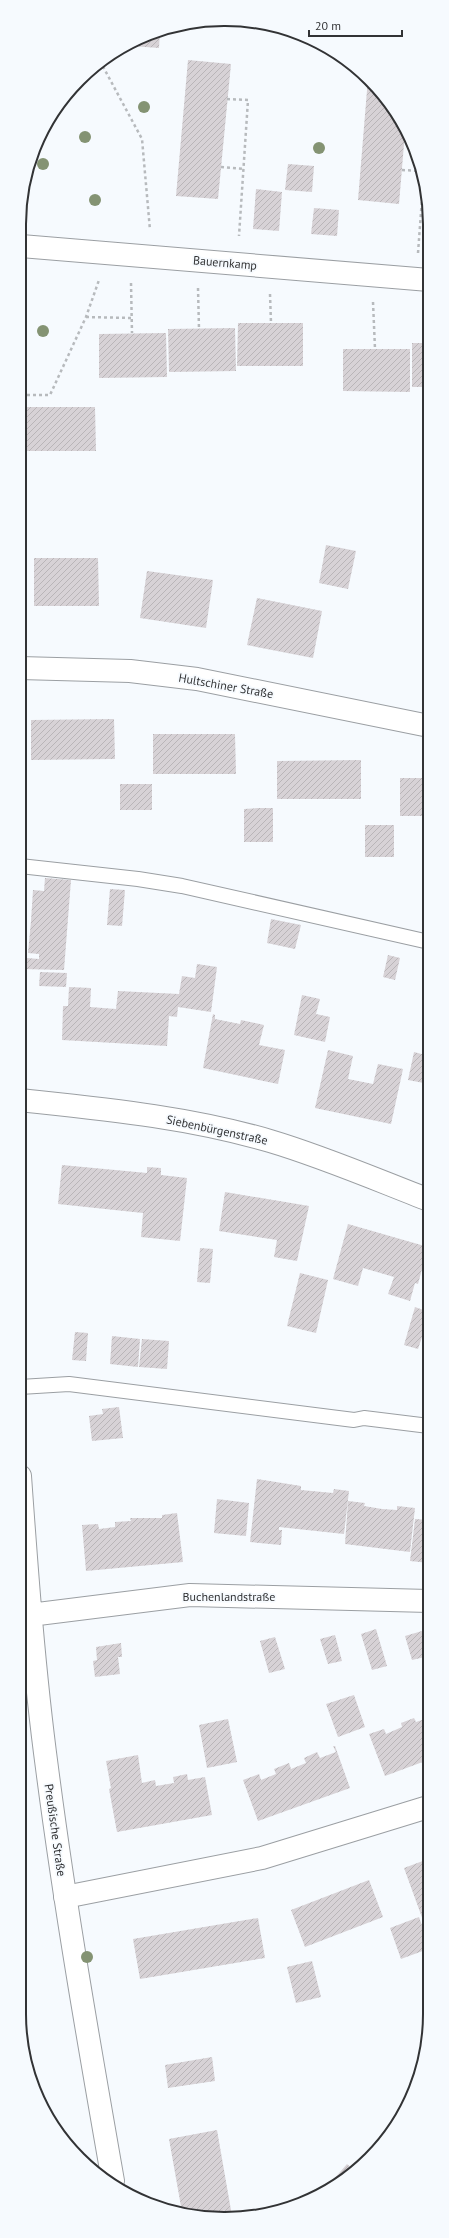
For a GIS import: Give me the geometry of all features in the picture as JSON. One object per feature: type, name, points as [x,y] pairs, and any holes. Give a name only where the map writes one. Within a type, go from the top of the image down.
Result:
[{"type":"street","name":"Bauernkamp","points":[[26,246],[423,279]]},
{"type":"street","name":"Hultschiner Straße","points":[[26,668],[130,670],[197,679],[423,725]]},
{"type":"street","name":"Siebenbürgenstraße","points":[[26,1101],[102,1108],[214,1126],[271,1141],[423,1198]]},
{"type":"street","name":"Preußische Straße","points":[[26,1559],[30,1615],[46,1762],[65,1897],[112,2178]]},
{"type":"street","name":"Buchenlandstraße","points":[[30,1615],[190,1595],[423,1601]]},
{"type":"street","points":[[65,1897],[262,1858],[423,1809]]},
{"type":"lane","points":[[26,867],[138,879],[182,886],[423,941]]},
{"type":"lane","points":[[26,1386],[69,1384],[354,1420],[364,1418],[423,1425]]},
{"type":"path","points":[[103,67],[142,139],[150,238]]},
{"type":"path","points":[[227,99],[248,100],[239,237]]},
{"type":"path","points":[[221,167],[244,169]]},
{"type":"path","points":[[402,170],[415,171]]},
{"type":"path","points":[[418,259],[422,204]]},
{"type":"path","points":[[26,395],[50,395],[86,318],[101,272]]},
{"type":"path","points":[[131,281],[132,333]]},
{"type":"path","points":[[198,287],[199,329]]},
{"type":"path","points":[[270,293],[271,323]]},
{"type":"path","points":[[373,294],[375,349]]},
{"type":"path","points":[[86,318],[131,318]]},
{"type":"building","points":[[160,37],[159,48],[136,46]]},
{"type":"building","points":[[188,60],[231,64],[218,199],[176,196]]},
{"type":"building","points":[[367,87],[390,114],[404,140],[399,204],[358,200]]},
{"type":"building","points":[[288,164],[314,166],[312,192],[285,190]]},
{"type":"building","points":[[256,189],[282,192],[279,231],[253,229]]},
{"type":"building","points":[[314,208],[339,210],[337,236],[311,234]]},
{"type":"building","points":[[238,323],[303,323],[303,366],[237,366]]},
{"type":"building","points":[[235,328],[236,371],[169,372],[168,329]]},
{"type":"building","points":[[166,333],[167,377],[99,378],[99,334]]},
{"type":"building","points":[[412,343],[423,343],[423,387],[412,387]]},
{"type":"building","points":[[343,349],[410,349],[410,392],[343,391]]},
{"type":"building","points":[[26,407],[95,407],[96,451],[26,451]]},
{"type":"building","points":[[326,545],[356,551],[348,589],[319,583]]},
{"type":"building","points":[[34,558],[98,558],[99,606],[34,606]]},
{"type":"building","points":[[147,571],[213,580],[206,628],[140,618]]},
{"type":"building","points":[[257,598],[322,611],[313,658],[247,645]]},
{"type":"building","points":[[114,719],[115,759],[31,760],[31,720]]},
{"type":"building","points":[[153,734],[235,734],[236,774],[153,774]]},
{"type":"building","points":[[361,760],[361,799],[277,799],[277,761]]},
{"type":"building","points":[[400,778],[423,778],[423,816],[400,816]]},
{"type":"building","points":[[120,784],[152,784],[152,810],[120,810]]},
{"type":"building","points":[[273,808],[273,842],[244,842],[244,809]]},
{"type":"building","points":[[365,825],[394,825],[394,857],[365,857]]},
{"type":"building","points":[[45,878],[71,880],[64,970],[26,969],[26,955],[27,958],[39,959],[39,954],[28,953],[33,890],[44,891]]},
{"type":"building","points":[[110,889],[125,890],[122,926],[107,925]]},
{"type":"building","points":[[271,919],[301,925],[295,949],[267,943]]},
{"type":"building","points":[[388,955],[400,958],[395,980],[383,977]]},
{"type":"building","points":[[197,964],[217,967],[211,1012],[178,1007],[177,1017],[169,1016],[167,1046],[62,1040],[63,1006],[68,1006],[69,987],[91,988],[90,1007],[116,1009],[118,991],[179,994],[182,976],[195,978]]},
{"type":"building","points":[[40,972],[67,973],[66,987],[39,986]]},
{"type":"building","points":[[302,995],[320,999],[316,1014],[330,1017],[325,1042],[294,1035]]},
{"type":"building","points":[[213,1014],[215,1015],[215,1019],[240,1024],[241,1020],[264,1025],[259,1045],[285,1050],[278,1084],[203,1068]]},
{"type":"building","points":[[328,1050],[353,1056],[348,1079],[373,1084],[378,1064],[403,1069],[391,1124],[315,1108]]},
{"type":"building","points":[[414,1052],[423,1054],[423,1083],[408,1080]]},
{"type":"building","points":[[62,1165],[147,1173],[147,1167],[161,1168],[161,1175],[187,1178],[180,1241],[141,1237],[143,1213],[58,1204]]},
{"type":"building","points":[[225,1192],[309,1206],[297,1261],[274,1257],[277,1240],[219,1231]]},
{"type":"building","points":[[348,1224],[423,1246],[423,1266],[418,1284],[415,1283],[410,1301],[388,1294],[394,1277],[363,1268],[358,1286],[333,1279]]},
{"type":"building","points":[[200,1248],[213,1249],[210,1283],[197,1282]]},
{"type":"building","points":[[300,1273],[328,1280],[316,1333],[287,1326]]},
{"type":"building","points":[[415,1307],[423,1310],[423,1334],[418,1349],[404,1345]]},
{"type":"building","points":[[75,1332],[88,1333],[86,1361],[72,1360]]},
{"type":"building","points":[[112,1336],[140,1339],[138,1367],[110,1364]]},
{"type":"building","points":[[142,1339],[169,1341],[167,1369],[139,1367]]},
{"type":"building","points":[[119,1407],[123,1438],[92,1441],[89,1416],[103,1414],[102,1409]]},
{"type":"building","points":[[257,1479],[301,1486],[301,1490],[333,1493],[334,1489],[349,1491],[344,1534],[279,1527],[279,1530],[282,1530],[281,1545],[250,1542]]},
{"type":"building","points":[[217,1499],[249,1503],[246,1536],[214,1533]]},
{"type":"building","points":[[348,1501],[365,1503],[364,1506],[382,1509],[397,1510],[397,1506],[415,1508],[410,1552],[345,1544]]},
{"type":"building","points":[[177,1513],[183,1562],[86,1571],[82,1525],[98,1524],[99,1529],[115,1527],[115,1522],[131,1521],[130,1518],[162,1518],[162,1515]]},
{"type":"building","points":[[415,1519],[423,1520],[423,1562],[410,1561]]},
{"type":"building","points":[[376,1629],[387,1666],[372,1670],[361,1634]]},
{"type":"building","points":[[422,1631],[423,1657],[412,1660],[405,1636]]},
{"type":"building","points":[[335,1635],[342,1661],[328,1664],[320,1639]]},
{"type":"building","points":[[275,1637],[285,1669],[269,1673],[260,1641]]},
{"type":"building","points":[[121,1643],[122,1657],[118,1657],[120,1674],[95,1677],[93,1661],[97,1660],[96,1647]]},
{"type":"building","points":[[354,1695],[365,1727],[338,1737],[326,1704]]},
{"type":"building","points":[[414,1718],[416,1722],[423,1720],[423,1762],[385,1776],[369,1734],[384,1729],[386,1734],[402,1727],[401,1723]]},
{"type":"building","points":[[228,1719],[237,1762],[207,1768],[199,1725]]},
{"type":"building","points":[[333,1746],[335,1746],[350,1788],[258,1821],[243,1780],[259,1774],[261,1780],[276,1774],[274,1769],[289,1763],[291,1769],[306,1763],[304,1758],[317,1752],[320,1758],[336,1752]]},
{"type":"building","points":[[138,1755],[142,1783],[155,1780],[156,1786],[174,1783],[173,1777],[187,1774],[188,1780],[205,1777],[212,1815],[117,1832],[109,1789],[111,1788],[106,1761]]},
{"type":"building","points":[[423,1861],[423,1920],[404,1868]]},
{"type":"building","points":[[369,1880],[383,1917],[305,1947],[291,1910]]},
{"type":"building","points":[[419,1917],[423,1928],[423,1951],[401,1959],[390,1928]]},
{"type":"building","points":[[258,1918],[265,1958],[140,1979],[133,1939]]},
{"type":"building","points":[[312,1961],[321,1997],[296,2003],[287,1967]]},
{"type":"building","points":[[28,2035],[33,2064],[30,2052]]},
{"type":"building","points":[[212,2057],[215,2081],[168,2088],[165,2065]]},
{"type":"building","points":[[217,2130],[231,2212],[212,2212],[181,2207],[169,2139]]},
{"type":"building","points":[[347,2164],[350,2167],[335,2179],[333,2180]]}]
